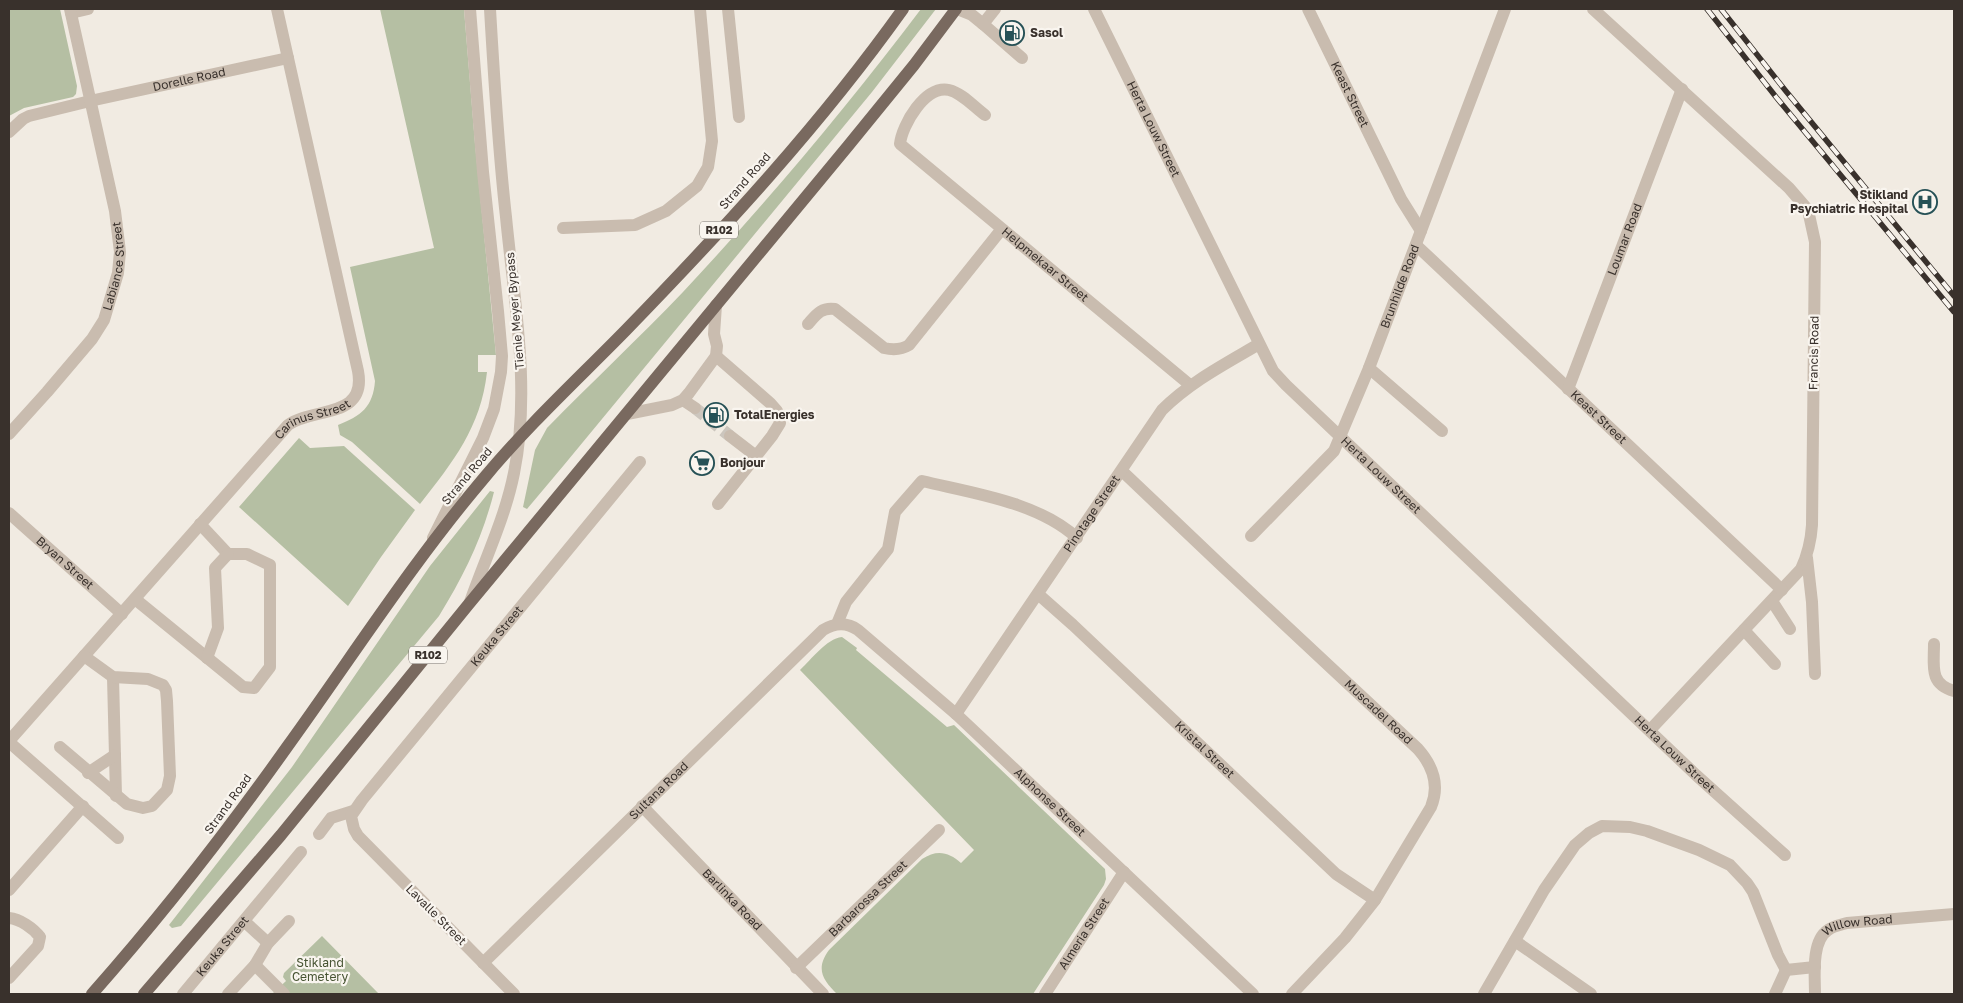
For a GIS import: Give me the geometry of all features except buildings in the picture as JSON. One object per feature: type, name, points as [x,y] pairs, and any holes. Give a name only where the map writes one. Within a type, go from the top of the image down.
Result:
[{"type":"main road","name":"Strand Road","points":[[92,994],[138,943],[204,861],[287,748],[432,540],[519,437],[626,330],[740,208],[818,119],[902,9]]},
{"type":"main road","name":"R102","points":[[144,994],[244,879],[914,65],[957,9]]},
{"type":"street","points":[[70,11],[88,9]]},
{"type":"street","name":"Carinus Street","points":[[9,742],[288,425],[300,418],[343,407],[355,396],[359,383],[358,371],[277,9]]},
{"type":"street","name":"Tienie Meyer Bypass","points":[[432,540],[486,430],[494,409],[502,372],[470,9]]},
{"type":"street","name":"Tienie Meyer Bypass","points":[[468,605],[504,511],[514,472],[522,404],[515,303],[496,115],[490,9]]},
{"type":"street","points":[[563,228],[635,225],[666,211],[697,186],[708,167],[712,142],[700,9]]},
{"type":"street","points":[[728,9],[739,117]]},
{"type":"street","points":[[957,9],[972,15],[1022,58]]},
{"type":"street","points":[[983,24],[995,9]]},
{"type":"street","name":"Herta Louw Street","points":[[1094,9],[1273,371],[1696,775],[1785,855]]},
{"type":"street","name":"Keast Street","points":[[1308,9],[1401,199],[1421,231]]},
{"type":"street","name":"Brunhilde Road","points":[[1251,536],[1334,451],[1369,368],[1505,9]]},
{"type":"street","name":"Francis Road","points":[[1593,9],[1789,188],[1808,210],[1815,242],[1812,525],[1811,544],[1807,558],[1801,569],[1772,601],[1650,730]]},
{"type":"street","name":"Labiance Street","points":[[9,434],[92,339],[104,320],[118,273],[120,252],[115,211],[70,11]]},
{"type":"street","name":"Dorelle Road","points":[[9,132],[23,118],[90,101],[288,58]]},
{"type":"street","name":"Loumar Road","points":[[1568,389],[1682,89]]},
{"type":"street","name":"Helpmekaar Street","points":[[985,115],[955,92],[940,90],[928,96],[915,110],[904,127],[900,144],[1001,230],[1190,385]]},
{"type":"street","points":[[808,324],[819,312],[830,308],[884,348],[891,350],[904,348],[909,345],[1001,230]]},
{"type":"street","name":"Keast Street","points":[[1416,245],[1782,590]]},
{"type":"street","points":[[627,414],[672,405],[683,400],[700,380],[716,356],[717,346],[714,334],[716,305]]},
{"type":"street","name":"Pinotage Street","points":[[956,714],[1162,410],[1190,385],[1259,344]]},
{"type":"street","points":[[716,356],[777,411],[780,422],[778,428],[718,504]]},
{"type":"street","points":[[1369,368],[1442,431]]},
{"type":"street","points":[[683,400],[695,408]]},
{"type":"street","points":[[730,436],[756,456]]},
{"type":"street","name":"Keuka Street","points":[[353,811],[640,462]]},
{"type":"street","name":"Muscadel Road","points":[[1122,471],[1418,749],[1427,759],[1433,772],[1435,796],[1375,900],[1345,938],[1292,994]]},
{"type":"street","points":[[837,624],[846,602],[888,549],[895,512],[922,481],[1016,504],[1063,526],[1076,538]]},
{"type":"street","name":"Bryan Street","points":[[9,513],[122,614]]},
{"type":"street","points":[[135,599],[242,687],[254,688],[270,667],[270,565],[247,554],[228,554],[200,524]]},
{"type":"street","points":[[206,658],[218,628],[216,568],[228,554]]},
{"type":"street","points":[[1807,558],[1812,602],[1815,674]]},
{"type":"street","name":"Kristal Street","points":[[1038,594],[1081,632],[1336,874],[1375,900]]},
{"type":"street","points":[[1772,601],[1790,629]]},
{"type":"street","name":"Alphonse Street","points":[[837,624],[852,626],[858,630],[956,714],[1253,994]]},
{"type":"street","name":"Sultana Road","points":[[483,962],[823,630],[837,624]]},
{"type":"street","points":[[1744,630],[1775,664]]},
{"type":"street","points":[[1934,644],[1936,680],[1944,688],[1954,691]]},
{"type":"street","points":[[60,747],[116,796],[134,807],[152,806],[167,790],[170,776],[167,701],[166,690],[163,685],[148,679],[113,677],[84,656]]},
{"type":"street","points":[[113,677],[116,796]]},
{"type":"street","points":[[9,742],[118,838]]},
{"type":"street","points":[[88,773],[115,755]]},
{"type":"street","points":[[9,890],[83,806]]},
{"type":"street","name":"Barlinka Road","points":[[642,806],[823,994]]},
{"type":"street","points":[[319,834],[331,818],[353,811]]},
{"type":"street","name":"Lavalle Street","points":[[353,811],[352,823],[358,836],[514,994]]},
{"type":"street","points":[[1484,994],[1544,890],[1575,845],[1589,833],[1602,826],[1630,827],[1648,831],[1699,850],[1730,865],[1754,892],[1778,955],[1786,970]]},
{"type":"street","name":"Barbarossa Street","points":[[796,968],[939,830]]},
{"type":"street","name":"Keuka Street","points":[[183,994],[301,852]]},
{"type":"street","name":"Almeria Street","points":[[1045,994],[1124,872]]},
{"type":"street","name":"Willow Road","points":[[1815,994],[1815,967],[1818,942],[1821,936],[1830,928],[1846,923],[1954,914]]},
{"type":"street","points":[[9,918],[15,918],[40,937],[38,946],[9,978]]},
{"type":"street","points":[[244,921],[268,943]]},
{"type":"street","points":[[228,994],[255,965],[268,943],[288,921]]},
{"type":"street","points":[[1515,942],[1590,994]]},
{"type":"street","points":[[255,965],[284,994]]},
{"type":"street","points":[[1786,970],[1815,967]]},
{"type":"street","points":[[1775,994],[1786,970]]},
{"type":"green space","points":[[9,9],[60,9],[77,86],[76,94],[73,97],[24,108],[9,116]]},
{"type":"green space","points":[[380,9],[464,9],[496,355],[478,355],[478,372],[487,372],[479,410],[464,443],[420,504],[352,442],[340,435],[338,425],[353,418],[364,409],[372,398],[375,381],[350,267],[434,248]]},
{"type":"green space","points":[[921,9],[936,9],[872,92],[564,465],[527,509],[523,507],[535,450],[547,428],[683,292],[745,224],[806,154]]},
{"type":"green space","points":[[299,438],[310,448],[344,446],[415,510],[348,606],[239,507]]},
{"type":"green space","points":[[490,491],[494,492],[478,541],[439,616],[181,926],[172,928],[169,925],[292,767],[430,566]]},
{"type":"green space","points":[[842,637],[947,727],[954,725],[1105,869],[1106,879],[1104,885],[1033,994],[837,994],[822,974],[822,963],[829,950],[922,859],[933,854],[943,853],[952,856],[961,863],[974,850],[800,670],[830,641]]},
{"type":"green space","name":"Stikland Cemetery","points":[[322,936],[379,994],[272,994],[286,981],[283,977],[284,973]]},
{"type":"tunnel","points":[[695,408],[730,436]]},
{"type":"railway","points":[[1707,9],[1776,97],[1954,312]]},
{"type":"railway","points":[[1721,9],[1954,296]]},
{"type":"place","name":"Sasol","points":[[1012,33]]},
{"type":"place","name":"Stikland Psychiatric Hospital","points":[[1925,202]]},
{"type":"place","name":"TotalEnergies","points":[[716,415]]},
{"type":"place","name":"Bonjour","points":[[702,463]]}]
